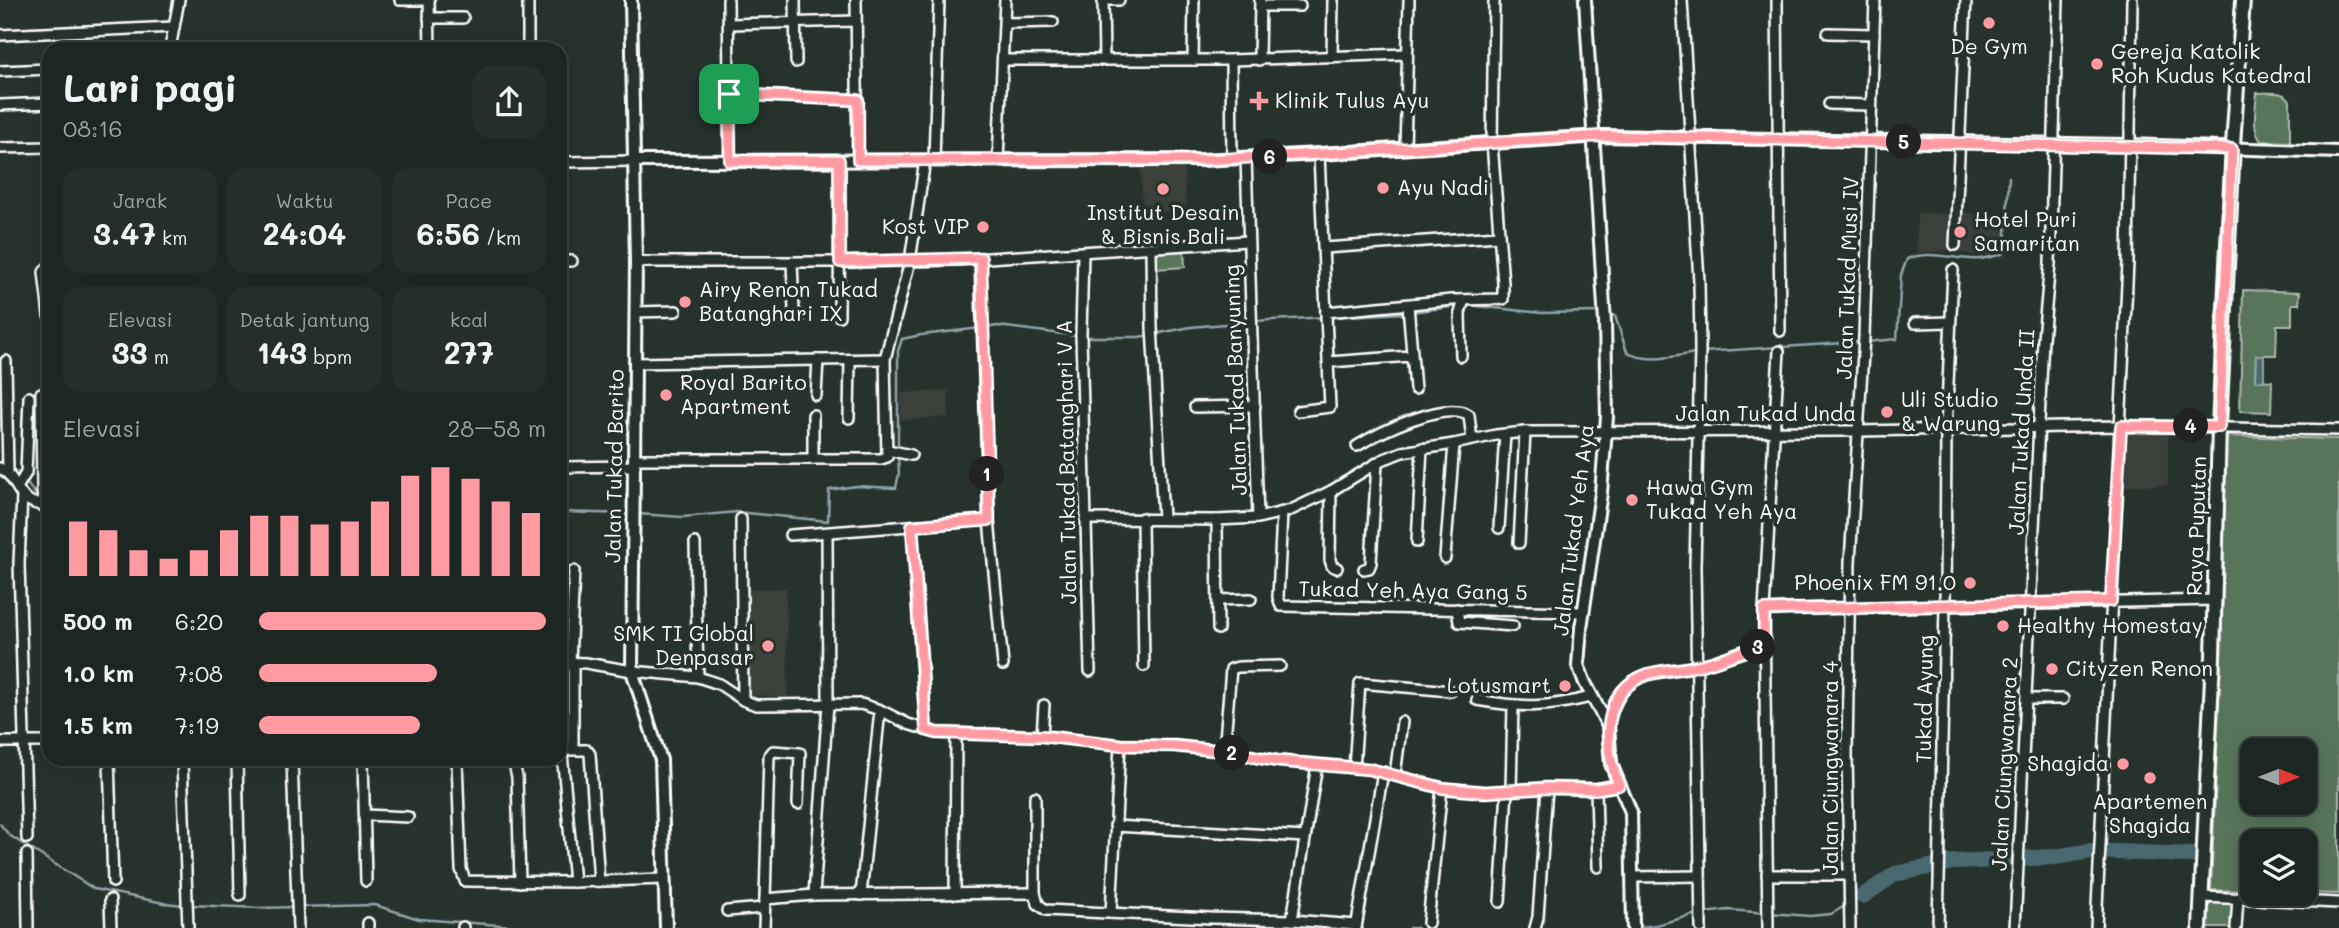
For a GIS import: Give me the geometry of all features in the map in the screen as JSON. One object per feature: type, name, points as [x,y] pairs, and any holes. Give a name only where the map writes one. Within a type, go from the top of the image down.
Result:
[{"type":"main road","name":"Raya Puputan","points":[[2200,928],[2219,427],[2232,149],[2243,0]]},
{"type":"street","points":[[171,42],[179,0]]},
{"type":"street","points":[[400,0],[429,0],[430,42]]},
{"type":"street","points":[[528,0],[528,42]]},
{"type":"street","name":"Jalan Tukad Barito","points":[[631,0],[636,262],[632,671],[661,760],[666,928]]},
{"type":"street","points":[[729,0],[730,161]]},
{"type":"street","points":[[795,0],[796,62]]},
{"type":"street","points":[[856,0],[858,160]]},
{"type":"street","points":[[567,467],[881,459],[897,453],[885,359],[910,261],[930,160],[939,0]]},
{"type":"street","points":[[998,161],[1005,0]]},
{"type":"street","points":[[1104,60],[1103,0],[1119,0]]},
{"type":"street","points":[[1193,60],[1194,0]]},
{"type":"street","points":[[1332,57],[1333,0]]},
{"type":"street","points":[[1405,149],[1409,0]]},
{"type":"street","points":[[1327,318],[1408,312],[1463,301],[1503,299],[1492,143],[1493,0]]},
{"type":"street","name":"Jalan Tukad Yeh Aya","points":[[1585,0],[1605,323],[1606,433],[1601,493],[1578,665],[1591,697],[1608,726],[1609,756],[1631,813],[1633,928]]},
{"type":"street","points":[[1682,0],[1699,281],[1700,432],[1695,507],[1701,920]]},
{"type":"street","points":[[1777,0],[1780,331]]},
{"type":"street","name":"Jalan Tukad Musi IV","points":[[1849,607],[1864,340],[1875,0]]},
{"type":"street","points":[[1955,245],[1966,0]]},
{"type":"street","name":"Jalan Tukad Unda II","points":[[2030,602],[2043,339],[2050,258],[2058,0]]},
{"type":"street","points":[[2096,928],[2128,263],[2132,0]]},
{"type":"street","points":[[1259,60],[1260,3],[1300,6]]},
{"type":"street","points":[[429,18],[463,18]]},
{"type":"street","points":[[729,24],[856,21]]},
{"type":"street","points":[[1005,23],[1053,22]]},
{"type":"street","points":[[0,35],[174,27]]},
{"type":"street","points":[[1828,33],[1874,34]]},
{"type":"street","points":[[1004,60],[1259,60],[1407,54]]},
{"type":"street","points":[[1231,60],[1232,158]]},
{"type":"street","points":[[0,71],[42,69]]},
{"type":"street","points":[[729,94],[858,100]]},
{"type":"street","points":[[0,105],[42,103]]},
{"type":"street","points":[[1829,104],[1871,106]]},
{"type":"street","points":[[567,162],[1113,161],[1246,158],[1592,136],[2053,143],[2339,152]]},
{"type":"street","points":[[0,148],[42,147]]},
{"type":"street","points":[[1298,411],[1330,407],[1319,154]]},
{"type":"street","name":"Jalan Tukad Banyuning","points":[[1246,158],[1258,518]]},
{"type":"street","points":[[839,160],[839,316]]},
{"type":"street","points":[[1324,248],[1498,236]]},
{"type":"street","points":[[636,262],[910,261],[1151,249],[1248,241]]},
{"type":"street","points":[[1151,249],[1152,327],[1163,519]]},
{"type":"street","name":"Jalan Tukad Batanghari V A","points":[[1083,253],[1081,340],[1090,671]]},
{"type":"street","points":[[981,258],[989,520],[1003,665]]},
{"type":"street","points":[[567,261],[572,261]]},
{"type":"street","points":[[792,262],[794,311],[800,317]]},
{"type":"street","name":"Tukad Ayung","points":[[1938,928],[1946,430],[1953,270]]},
{"type":"street","points":[[1461,356],[1460,313],[1463,301]]},
{"type":"street","points":[[636,312],[676,311]]},
{"type":"street","points":[[1408,312],[1415,389]]},
{"type":"street","points":[[1915,323],[1950,323]]},
{"type":"street","points":[[1768,928],[1764,610],[1779,351]]},
{"type":"street","points":[[1329,362],[1411,356]]},
{"type":"street","points":[[636,363],[885,359]]},
{"type":"street","points":[[816,395],[818,360]]},
{"type":"street","points":[[849,418],[850,360]]},
{"type":"street","points":[[6,361],[9,461],[5,471],[19,485],[22,495],[19,563],[27,838]]},
{"type":"street","points":[[41,393],[42,421]]},
{"type":"street","points":[[19,485],[26,473],[29,397]]},
{"type":"street","points":[[1195,407],[1255,406]]},
{"type":"street","points":[[1357,446],[1403,422],[1459,411],[1469,415],[1472,440]]},
{"type":"street","points":[[813,415],[813,459]]},
{"type":"street","name":"Jalan Tukad Unda","points":[[1085,519],[1258,518],[1282,513],[1331,491],[1377,463],[1402,452],[1525,432],[1775,432],[2121,426],[2339,430]]},
{"type":"street","points":[[1519,543],[1525,432]]},
{"type":"street","points":[[1499,528],[1505,434]]},
{"type":"street","points":[[1445,558],[1454,444]]},
{"type":"street","points":[[1417,542],[1422,448]]},
{"type":"street","points":[[1364,569],[1371,564],[1377,463]]},
{"type":"street","points":[[1331,491],[1330,560],[1332,566],[1337,568]]},
{"type":"street","points":[[22,495],[34,503],[42,504]]},
{"type":"street","name":"Tukad Yeh Aya Gang 5","points":[[1282,513],[1279,606],[1583,612]]},
{"type":"street","points":[[1142,518],[1144,666]]},
{"type":"street","points":[[741,519],[743,700]]},
{"type":"street","points":[[790,535],[989,520]]},
{"type":"street","points":[[1217,520],[1218,629]]},
{"type":"street","points":[[912,526],[926,730]]},
{"type":"street","points":[[814,895],[828,704],[827,533]]},
{"type":"street","points":[[695,543],[698,677]]},
{"type":"street","points":[[573,749],[568,663],[574,571]]},
{"type":"street","points":[[1218,600],[1251,599]]},
{"type":"street","points":[[1764,610],[2214,600]]},
{"type":"street","name":"Jalan Ciungwanara 2","points":[[2015,928],[2030,602]]},
{"type":"street","name":"Jalan Ciungwanara 4","points":[[1849,607],[1846,754],[1850,928]]},
{"type":"street","points":[[1457,609],[1459,622],[1513,626]]},
{"type":"street","points":[[1608,726],[1615,700],[1631,683],[1651,673],[1697,666],[1739,651],[1764,646]]},
{"type":"street","points":[[568,663],[698,677],[727,688],[743,700],[756,705],[861,704],[926,730],[1042,736],[1121,745],[1224,751],[1383,772],[1442,788],[1485,792],[1547,788],[1596,789],[1619,785]]},
{"type":"street","points":[[1224,751],[1231,669],[1280,666]]},
{"type":"street","points":[[1354,768],[1360,683],[1451,691]]},
{"type":"street","points":[[1477,699],[1513,706],[1557,705],[1591,697]]},
{"type":"street","points":[[2026,699],[2063,699]]},
{"type":"street","points":[[1042,736],[1044,705]]},
{"type":"street","points":[[1500,902],[1513,706]]},
{"type":"street","points":[[861,895],[880,710]]},
{"type":"street","points":[[1395,775],[1402,722]]},
{"type":"street","points":[[955,894],[956,733]]},
{"type":"street","points":[[0,742],[42,742]]},
{"type":"street","points":[[1111,913],[1121,745]]},
{"type":"street","points":[[567,750],[587,750],[590,754],[599,881]]},
{"type":"street","points":[[764,928],[771,752],[800,753],[798,804]]},
{"type":"street","points":[[1292,920],[1317,765]]},
{"type":"street","points":[[109,766],[113,882]]},
{"type":"street","points":[[183,766],[188,928]]},
{"type":"street","points":[[237,766],[240,895]]},
{"type":"street","points":[[292,766],[298,928]]},
{"type":"street","points":[[363,766],[366,881]]},
{"type":"street","points":[[457,766],[462,878],[469,882],[574,882],[664,878]]},
{"type":"street","points":[[514,766],[520,882]]},
{"type":"street","points":[[563,766],[574,882]]},
{"type":"street","points":[[1035,796],[1035,893],[1038,904],[1046,910],[1292,920],[1356,926],[1383,772]]},
{"type":"street","points":[[1428,923],[1442,788]]},
{"type":"street","points":[[1536,926],[1547,788]]},
{"type":"street","points":[[1596,789],[1598,867]]},
{"type":"street","points":[[365,815],[408,817]]},
{"type":"street","points":[[1115,826],[1305,837]]},
{"type":"street","points":[[27,854],[28,928]]},
{"type":"street","points":[[1767,875],[1849,875]]},
{"type":"street","points":[[1633,877],[1699,876]]},
{"type":"street","points":[[727,911],[814,895],[1035,893]]},
{"type":"street","points":[[2202,897],[2339,903]]},
{"type":"street","points":[[2236,928],[2238,898]]},
{"type":"street","points":[[110,900],[111,928]]},
{"type":"shaded area","name":"Institut Desain & Bisnis Bali","points":[[1184,165],[1186,210],[1143,213],[1141,167]]},
{"type":"shaded area","name":"Hotel Puri Samaritan","points":[[1917,213],[2004,214],[2003,251],[1991,255],[1972,255],[1955,250],[1917,253]]},
{"type":"shaded area","points":[[948,391],[949,417],[901,420],[901,393]]},
{"type":"shaded area","points":[[2127,432],[2168,432],[2168,485],[2124,486]]},
{"type":"shaded area","name":"SMK TI Global Denpasar","points":[[786,588],[788,697],[751,695],[749,589]]},
{"type":"green space","points":[[2257,93],[2288,97],[2290,142],[2261,141],[2255,124]]},
{"type":"green space","points":[[1184,248],[1185,267],[1155,269],[1155,250]]},
{"type":"green space","points":[[2243,290],[2300,292],[2299,304],[2292,304],[2292,325],[2277,325],[2276,355],[2256,355],[2255,380],[2272,381],[2271,412],[2240,411]]},
{"type":"green space","points":[[2226,436],[2339,439],[2339,894],[2317,893],[2317,829],[2240,829],[2240,891],[2211,890],[2221,657]]},
{"type":"green space","points":[[2204,897],[2237,898],[2236,928],[2203,928]]},
{"type":"water","points":[[2256,355],[2264,355],[2264,381],[2255,380]]},
{"type":"waterway","points":[[1867,342],[1897,339],[1901,275],[1907,259],[1925,255],[1980,259],[2005,251],[2009,177]]},
{"type":"waterway","points":[[1467,305],[1541,313],[1600,312]]},
{"type":"waterway","points":[[1411,312],[1460,306]]},
{"type":"waterway","points":[[1606,312],[1615,316],[1627,352],[1635,356],[1661,358],[1696,353]]},
{"type":"waterway","points":[[1254,321],[1405,313]]},
{"type":"waterway","points":[[1084,337],[1139,337],[1191,327],[1248,322]]},
{"type":"waterway","points":[[898,448],[898,351],[902,339],[998,326],[1078,336]]},
{"type":"waterway","points":[[1703,352],[1860,342]]},
{"type":"waterway","points":[[638,514],[683,517],[737,512],[828,521],[829,490],[856,486],[896,488],[898,455]]},
{"type":"waterway","points":[[11,468],[19,473],[39,499]]},
{"type":"waterway","points":[[567,512],[631,514]]},
{"type":"waterway","points":[[0,824],[9,835],[94,889],[184,905]]},
{"type":"waterway","points":[[1863,896],[1895,874],[1953,862],[2055,857],[2091,851],[2192,855]]},
{"type":"waterway","points":[[1854,901],[1863,896]]},
{"type":"waterway","points":[[1704,913],[1728,910],[1810,916],[1831,914],[1848,904]]},
{"type":"waterway","points":[[191,905],[260,908],[375,905],[419,919],[517,928]]},
{"type":"waterway","points":[[1635,928],[1697,914]]},
{"type":"waterway","points":[[1409,928],[1417,928]]},
{"type":"place","name":"De Gym","points":[[1989,23]]},
{"type":"place","name":"Gereja Katolik Roh Kudus Katedral","points":[[2097,64]]},
{"type":"place","name":"Klinik Tulus Ayu","points":[[1259,101]]},
{"type":"place","name":"Ayu Nadi","points":[[1383,188]]},
{"type":"place","name":"Institut Desain & Bisnis Bali","points":[[1163,189]]},
{"type":"place","name":"Kost VIP","points":[[983,227]]},
{"type":"place","name":"Hotel Puri Samaritan","points":[[1960,232]]},
{"type":"place","name":"Airy Renon Tukad Batanghari IX","points":[[685,302]]},
{"type":"place","name":"Royal Barito Apartment","points":[[666,395]]},
{"type":"place","name":"Uli Studio & Warung","points":[[1887,412]]},
{"type":"place","name":"Hawa Gym Tukad Yeh Aya","points":[[1632,500]]},
{"type":"place","name":"Phoenix FM 91.0","points":[[1970,583]]},
{"type":"place","name":"Healthy Homestay","points":[[2003,626]]},
{"type":"place","name":"SMK TI Global Denpasar","points":[[768,646]]},
{"type":"place","name":"Cityzen Renon","points":[[2052,669]]},
{"type":"place","name":"Lotusmart","points":[[1565,686]]},
{"type":"place","name":"Shagida","points":[[2123,764]]},
{"type":"place","name":"Apartemen Shagida","points":[[2150,778]]},
{"type":"route","points":[[729,94],[858,100],[858,160],[1202,160],[1601,136],[2053,143],[2232,149],[2219,427],[2121,426],[2111,601],[1764,610],[1764,646],[1732,653],[1697,666],[1651,673],[1631,683],[1618,695],[1608,726],[1609,756],[1619,785],[1596,789],[1547,788],[1485,792],[1442,788],[1369,769],[1277,761],[1224,751],[1121,745],[1042,736],[937,733],[926,730],[912,526],[989,520],[981,258],[840,262],[839,160],[730,161],[729,94]]}]
